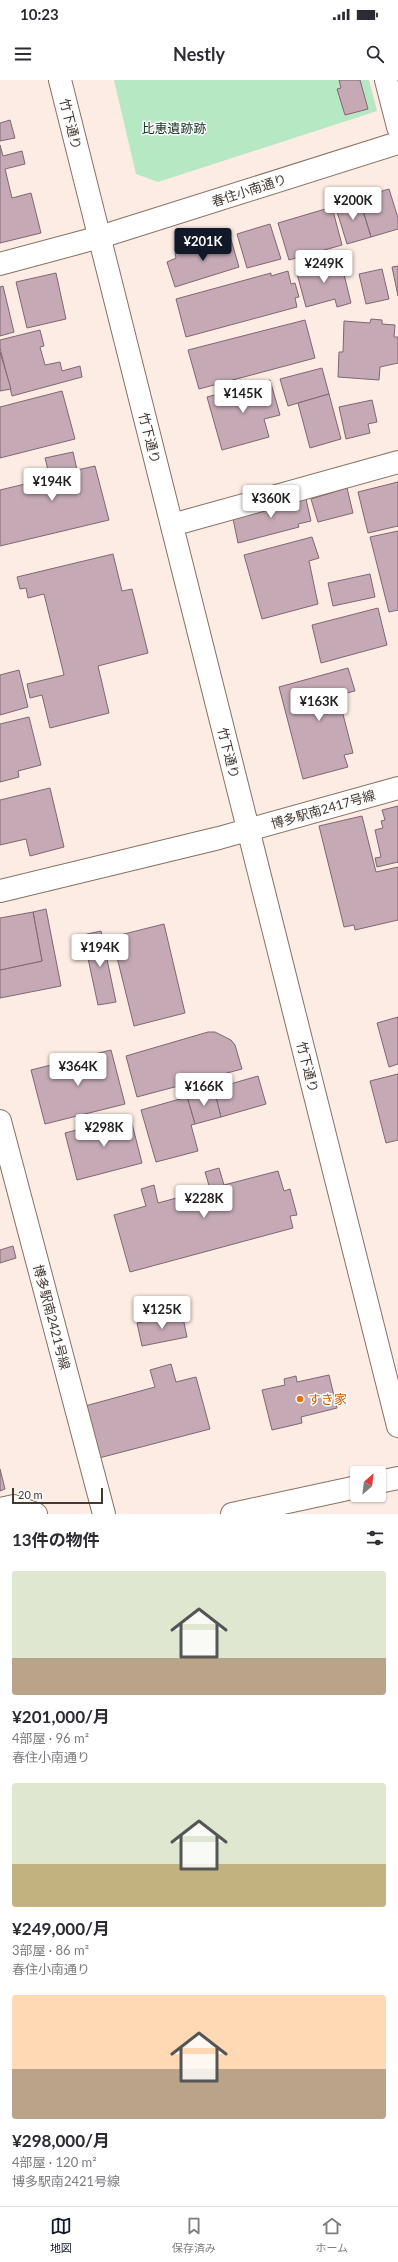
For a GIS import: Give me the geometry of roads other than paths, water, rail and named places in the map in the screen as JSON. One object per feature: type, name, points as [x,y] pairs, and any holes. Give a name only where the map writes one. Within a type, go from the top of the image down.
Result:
[{"type":"street","name":"竹下通り","points":[[60,80],[398,1426]]},
{"type":"street","points":[[386,80],[398,127]]},
{"type":"street","name":"春住小南通り","points":[[0,264],[100,238],[398,143]]},
{"type":"street","points":[[172,525],[398,462]]},
{"type":"street","name":"博多駅南2417号線","points":[[0,891],[248,830],[398,788]]},
{"type":"street","name":"博多駅南2421号線","points":[[0,1121],[104,1514]]},
{"type":"street","points":[[386,1481],[398,1478]]},
{"type":"street","points":[[232,1514],[350,1489]]},
{"type":"street","points":[[0,1509],[14,1506],[36,1514]]},
{"type":"place","name":"すき家","points":[[300,1399]]},
{"type":"park label","name":"比恵遺跡跡","points":[[174,128]]}]
